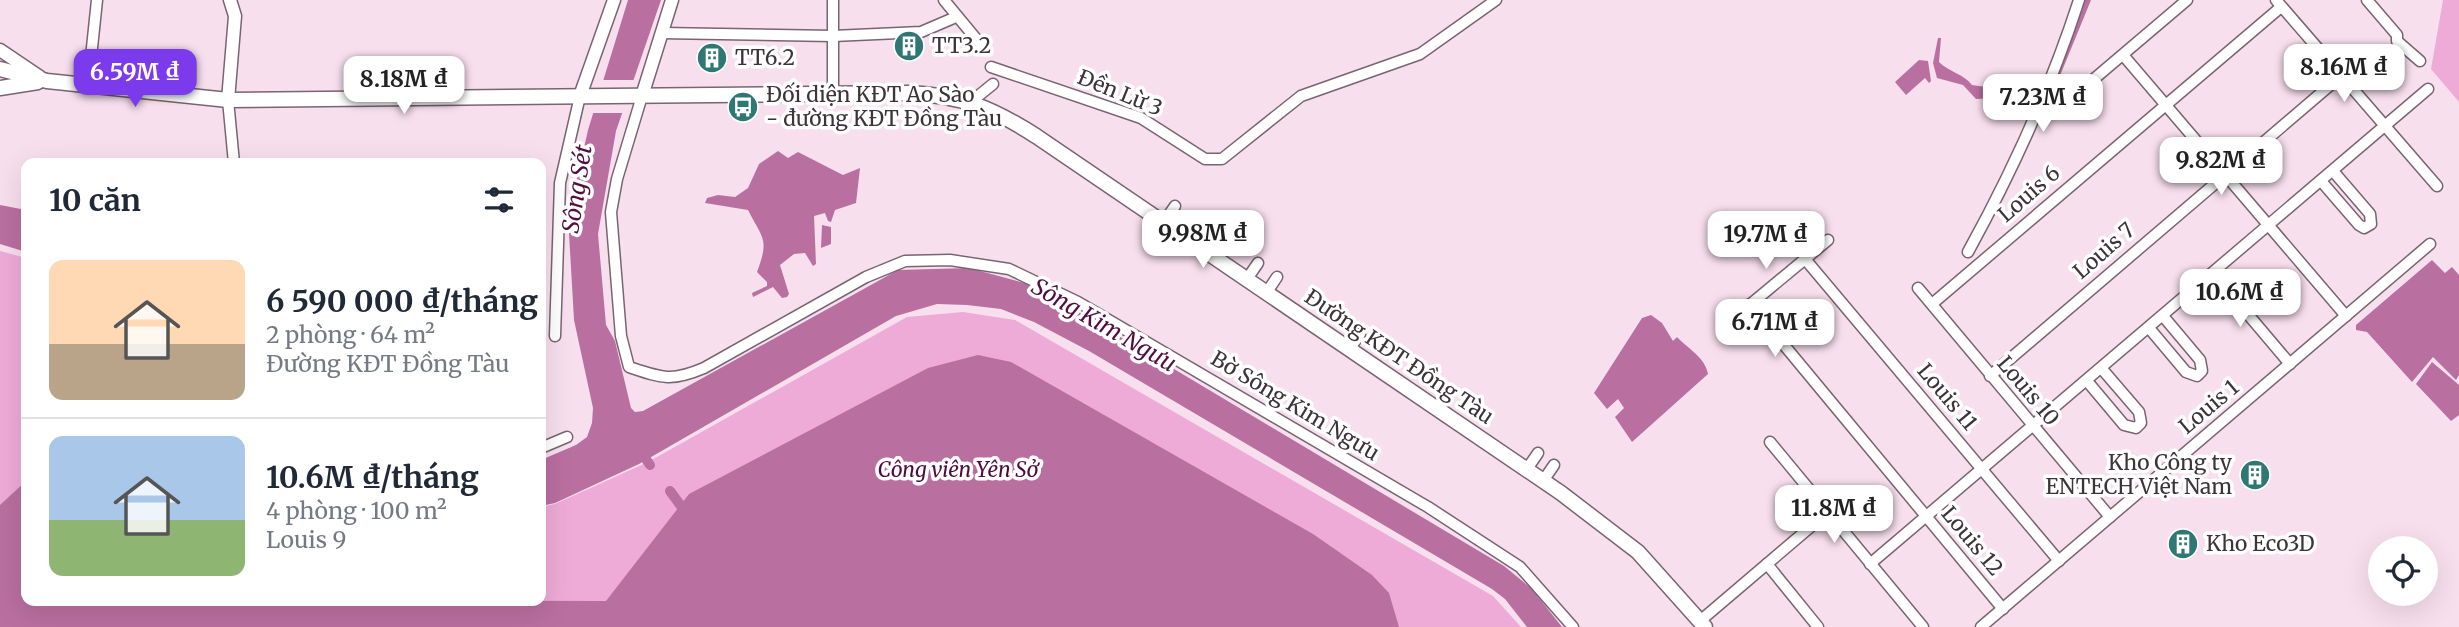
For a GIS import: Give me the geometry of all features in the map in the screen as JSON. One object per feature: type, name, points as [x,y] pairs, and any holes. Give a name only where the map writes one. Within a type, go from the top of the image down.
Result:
[{"type":"main road","points":[[0,69],[47,81],[228,100],[587,96]]},
{"type":"main road","points":[[0,88],[47,81]]},
{"type":"main road","name":"Đường KĐT Đồng Tàu","points":[[587,96],[933,95],[972,101],[1008,117],[1350,348],[1618,534],[1668,583],[1703,624]]},
{"type":"street","points":[[88,86],[97,0]]},
{"type":"street","points":[[230,0],[235,16],[228,100],[234,158]]},
{"type":"street","points":[[555,336],[560,183],[614,0]]},
{"type":"street","points":[[639,96],[672,0]]},
{"type":"street","points":[[833,0],[833,94]]},
{"type":"street","points":[[944,0],[982,47]]},
{"type":"street","name":"Đền Lừ 3","points":[[1446,35],[1484,0]]},
{"type":"street","name":"Đền Lừ 3","points":[[991,67],[1141,118],[1205,159],[1222,159],[1301,96],[1420,54],[1496,0]]},
{"type":"street","points":[[1968,252],[2000,192],[2041,101],[2079,0]]},
{"type":"street","points":[[2166,0],[2175,10]]},
{"type":"street","points":[[2081,90],[2187,0]]},
{"type":"street","points":[[2367,0],[2397,34],[2397,41],[2420,61]]},
{"type":"street","points":[[2278,3],[2437,186]]},
{"type":"street","name":"Louis 6","points":[[1932,304],[2278,3]]},
{"type":"street","points":[[662,33],[833,36],[920,32],[956,17]]},
{"type":"street","points":[[0,50],[47,81]]},
{"type":"street","points":[[2123,55],[2267,227],[2346,316]]},
{"type":"street","name":"Louis 7","points":[[1990,376],[2223,174],[2341,76]]},
{"type":"street","points":[[972,101],[993,84]]},
{"type":"street","points":[[1870,564],[2428,89]]},
{"type":"street","name":"Bờ Sông Kim Ngưu","points":[[639,96],[611,212],[625,364],[655,376],[679,378],[704,368],[866,277],[905,261],[950,260],[1009,269],[1100,314],[1428,507],[1520,567],[1573,627]]},
{"type":"street","points":[[2321,181],[2359,225],[2364,228],[2371,224],[2370,214],[2333,171]]},
{"type":"street","points":[[1164,222],[1175,206]]},
{"type":"street","points":[[1723,327],[1828,240]]},
{"type":"street","name":"Louis 1","points":[[1982,627],[2430,244]]},
{"type":"street","name":"Louis 11","points":[[1805,259],[2059,561]]},
{"type":"street","points":[[1247,279],[1258,263]]},
{"type":"street","points":[[2213,273],[2290,364]]},
{"type":"street","points":[[1267,292],[1277,276]]},
{"type":"street","name":"Louis 10","points":[[1918,288],[2110,517]]},
{"type":"street","name":"Louis 12","points":[[1750,304],[2003,609]]},
{"type":"street","points":[[2149,328],[2186,372],[2197,376],[2202,371],[2200,360],[2163,316]]},
{"type":"street","points":[[1350,348],[1360,334]]},
{"type":"street","points":[[2087,381],[2124,425],[2136,428],[2141,424],[2139,412],[2102,369]]},
{"type":"street","points":[[546,446],[567,437]]},
{"type":"street","points":[[1770,442],[1923,627]]},
{"type":"street","points":[[1527,469],[1538,453]]},
{"type":"street","points":[[1543,481],[1554,465]]},
{"type":"street","points":[[1703,624],[1828,512]]},
{"type":"street","points":[[1767,564],[1818,627]]},
{"type":"green space","points":[[2443,0],[2459,0],[2459,102],[2431,69]]},
{"type":"green space","name":"Công viên Yên Sở","points":[[0,251],[21,257],[21,606],[546,606],[546,506],[648,462],[907,317],[963,312],[1015,320],[1493,596],[1521,627],[0,627]]},
{"type":"water","name":"Sông Sét","points":[[628,0],[661,0],[616,131],[598,234],[606,325],[615,341],[631,408],[635,412],[643,411],[898,270],[969,268],[1032,285],[1504,566],[1532,589],[1562,627],[1527,627],[1505,599],[1492,589],[1089,351],[1034,322],[1001,309],[937,304],[896,316],[639,464],[546,505],[546,458],[576,445],[587,437],[592,423],[593,408],[574,320],[569,233],[573,197],[588,130]]},
{"type":"water","points":[[2083,0],[2091,0],[2057,83],[2057,90],[2064,96],[2056,93],[2048,110],[2011,97],[1976,99],[1963,85],[1937,78],[1933,63],[1938,38],[1941,38],[1939,62],[1972,85],[2049,96]]},
{"type":"water","points":[[1919,60],[1928,61],[1931,81],[1929,83],[1925,78],[1906,95],[1895,82]]},
{"type":"water","points":[[778,151],[788,158],[798,152],[843,175],[860,168],[856,203],[835,210],[831,222],[825,213],[814,216],[816,264],[813,266],[805,253],[794,254],[780,265],[789,294],[787,297],[782,298],[773,287],[753,297],[752,293],[767,286],[767,282],[757,272],[764,245],[760,233],[748,210],[705,203],[707,198],[718,195],[735,197],[748,188],[759,164]]},
{"type":"water","points":[[0,205],[21,209],[21,250],[0,244]]},
{"type":"water","points":[[822,225],[831,227],[831,244],[821,248]]},
{"type":"water","points":[[2432,260],[2445,273],[2452,267],[2459,275],[2459,375],[2456,380],[2433,357],[2412,382],[2367,332],[2356,330],[2356,325]]},
{"type":"water","points":[[1651,315],[1662,323],[1673,341],[1677,337],[1700,358],[1708,374],[1632,442],[1615,417],[1624,408],[1618,399],[1607,409],[1594,393],[1642,318]]},
{"type":"water","name":"Công viên Yên Sở","points":[[978,355],[1011,362],[1313,534],[1372,575],[1389,593],[1399,627],[0,627],[0,505],[21,486],[21,606],[546,606],[546,601],[606,601],[689,494],[928,368]]},
{"type":"water","points":[[2432,362],[2459,385],[2459,415],[2451,421],[2416,384]]},
{"type":"pier","points":[[600,80],[638,80],[627,113],[592,113]]},
{"type":"waterway","points":[[639,449],[650,465]]},
{"type":"waterway","points":[[670,491],[681,506]]},
{"type":"place","name":"TT3.2","points":[[909,46]]},
{"type":"place","name":"TT6.2","points":[[712,58]]},
{"type":"place","name":"Đối diện KĐT Ao Sào - đường KĐT Đồng Tàu","points":[[743,107]]},
{"type":"place","name":"Kho Công ty ENTECH Việt Nam","points":[[2255,475]]},
{"type":"place","name":"Kho Eco3D","points":[[2183,544]]},
{"type":"water label","name":"Sông Kim Ngưu","points":[[1104,325]]}]
